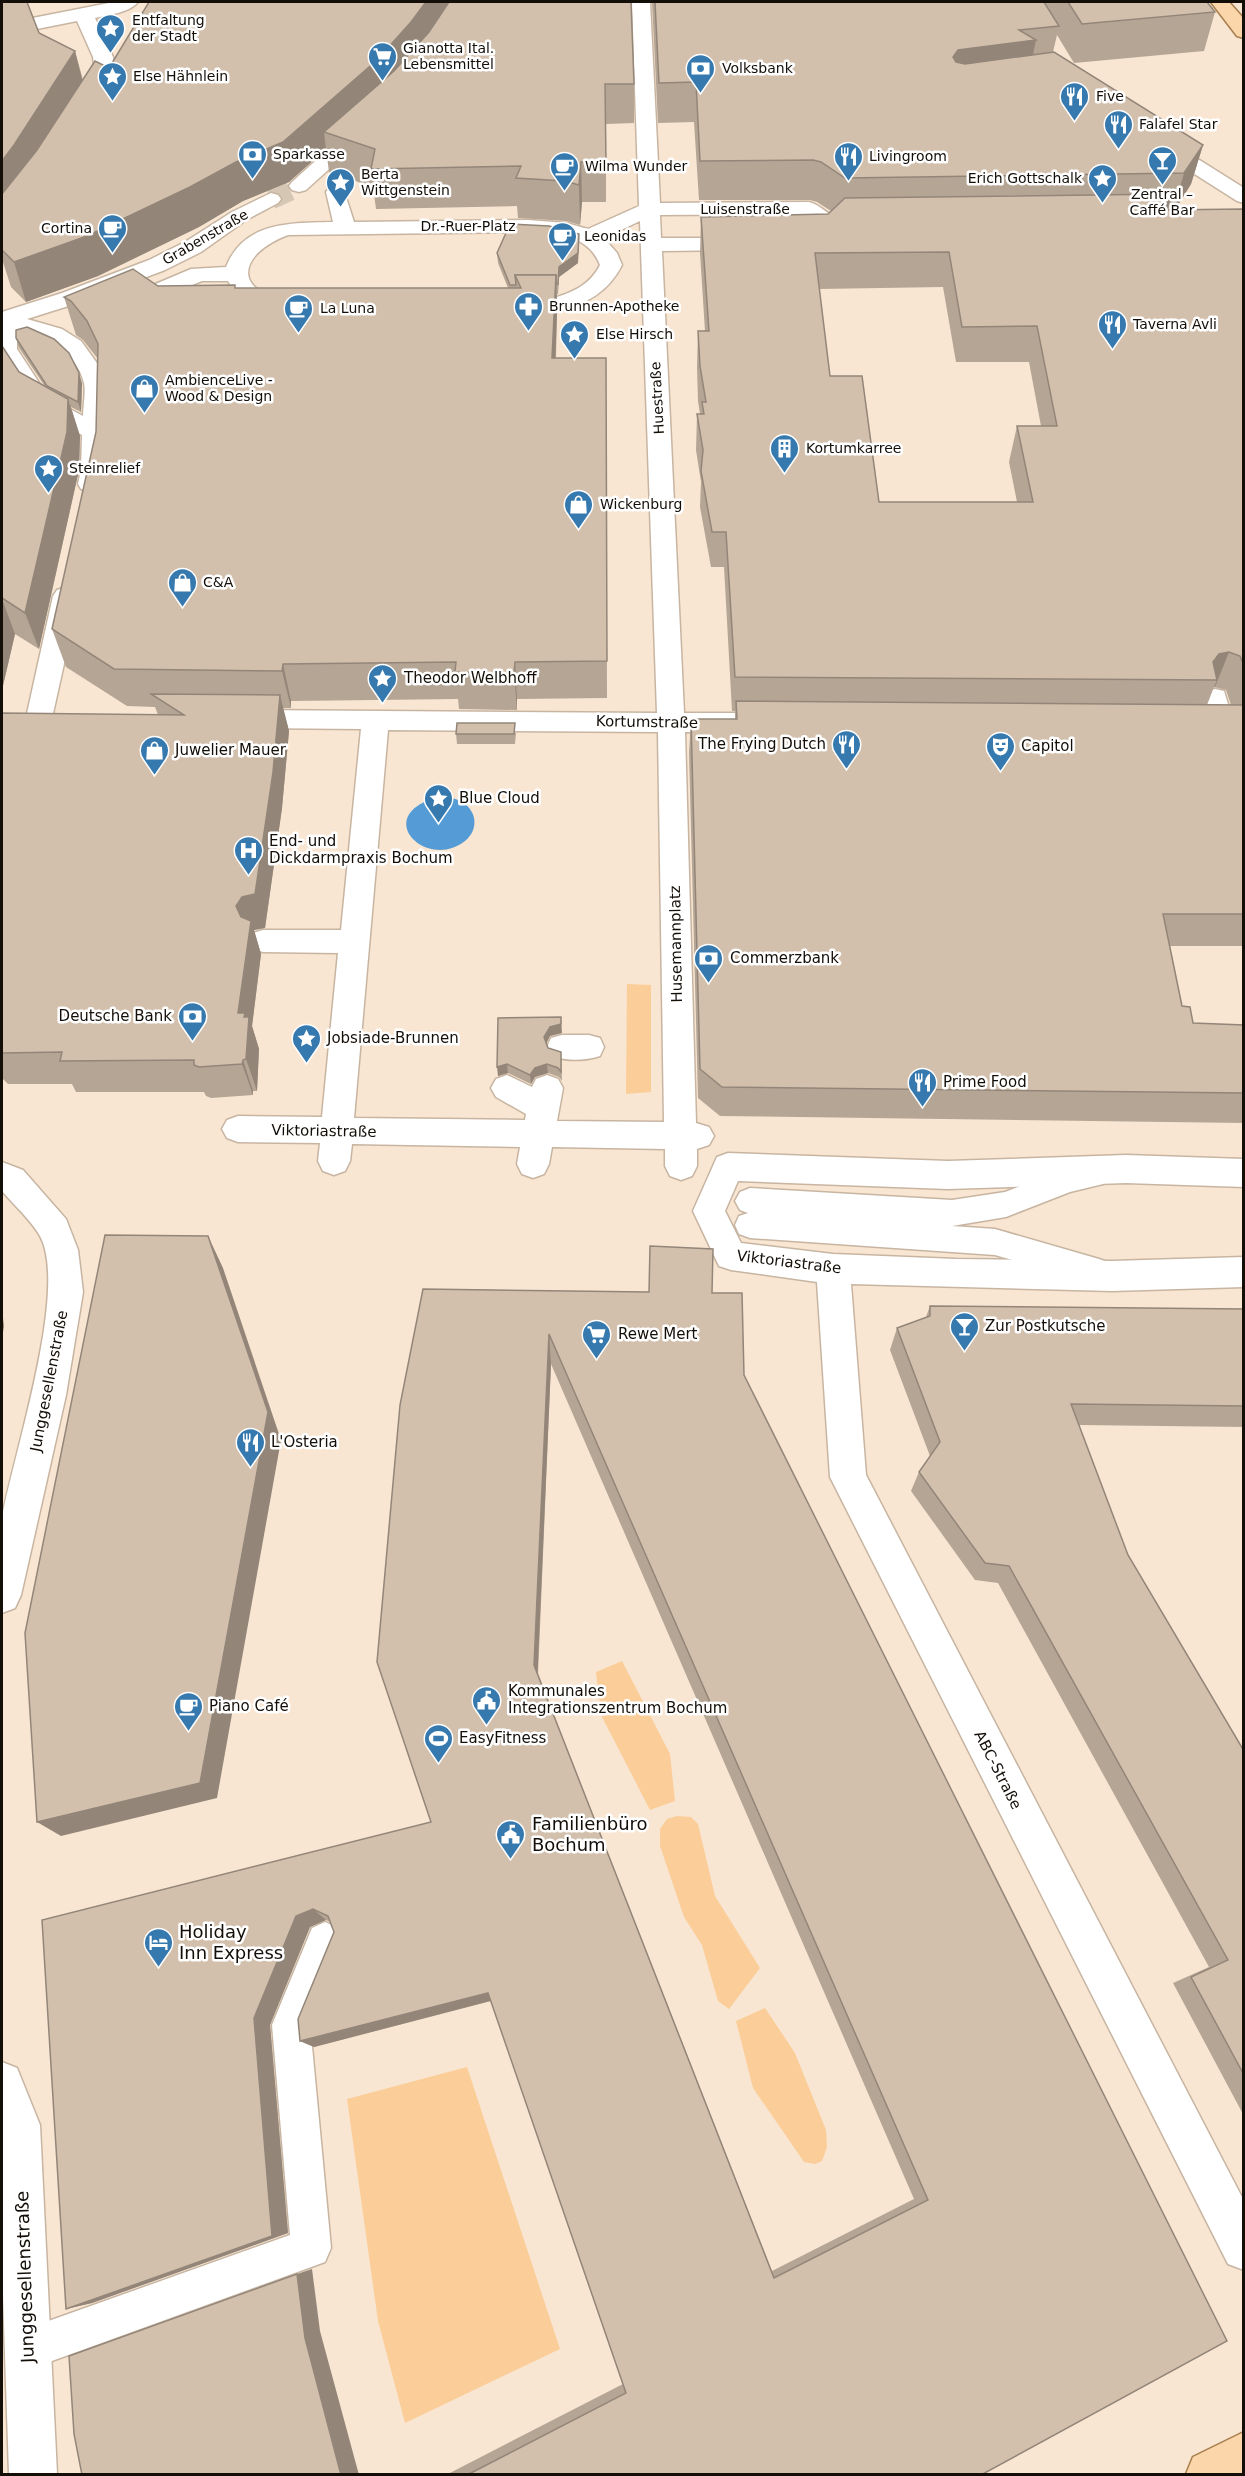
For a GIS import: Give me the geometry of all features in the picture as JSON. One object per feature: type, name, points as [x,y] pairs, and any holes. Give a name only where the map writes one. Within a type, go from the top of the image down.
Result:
[{"type":"main road","points":[[1220,2],[1242,29]]},
{"type":"main road","points":[[1210,2475],[1244,2456]]},
{"type":"street","points":[[2,30],[84,15],[129,2]]},
{"type":"street","name":"Huestraße","points":[[641,2],[671,722]]},
{"type":"street","points":[[81,118],[106,78],[103,57],[84,15]]},
{"type":"street","points":[[345,227],[318,184],[330,156],[373,119]]},
{"type":"street","points":[[1143,133],[1244,197]]},
{"type":"street","name":"Luisenstraße","points":[[649,209],[809,208],[828,232]]},
{"type":"street","points":[[589,237],[649,209]]},
{"type":"street","name":"Dr.-Ruer-Platz","points":[[237,274],[237,265],[249,248],[269,234],[281,214],[345,227],[564,228],[589,237],[606,252],[611,265]]},
{"type":"street","name":"Grabenstraße","points":[[3,319],[70,298],[157,265],[193,247],[281,214]]},
{"type":"street","points":[[828,232],[882,226]]},
{"type":"street","points":[[106,313],[199,274],[237,274],[240,283],[255,297],[282,306],[543,306],[559,304],[588,294],[603,281],[611,265],[651,255],[763,244]]},
{"type":"street","points":[[86,507],[93,470],[96,384],[88,366],[64,330],[3,319],[6,349],[41,404],[94,432]]},
{"type":"street","points":[[11,718],[51,718],[70,576]]},
{"type":"street","points":[[1215,698],[1222,727]]},
{"type":"street","name":"Kortumstraße","points":[[219,719],[375,720],[504,725],[759,723]]},
{"type":"street","points":[[336,1146],[355,942],[347,904],[375,720]]},
{"type":"street","name":"Husemannplatz","points":[[671,722],[682,1149]]},
{"type":"street","points":[[263,941],[355,942]]},
{"type":"street","points":[[507,1088],[540,1124]]},
{"type":"street","name":"Viktoriastraße","points":[[238,1129],[336,1146],[540,1124],[682,1149]]},
{"type":"street","name":"Viktoriastraße","points":[[1244,1173],[1126,1169],[948,1175],[728,1167],[709,1211],[731,1256],[833,1269],[1112,1276],[1244,1272]]},
{"type":"street","name":"Junggesellenstraße","points":[[2,1595],[49,1395],[66,1292],[61,1250],[54,1229],[7,1178]]},
{"type":"street","name":"ABC-Straße","points":[[833,1269],[848,1477],[1244,2248]]},
{"type":"street","name":"Junggesellenstraße","points":[[2,2083],[18,2125],[33,2475]]},
{"type":"lane","points":[[699,227],[828,232]]},
{"type":"lane","points":[[1112,1276],[995,1242],[750,1213],[952,1213],[1006,1204],[1068,1180],[1126,1169]]},
{"type":"lane","points":[[27,2349],[311,2248],[291,2025],[325,1941]]},
{"type":"shaded area","points":[[627,984],[651,985],[651,1092],[626,1094]]},
{"type":"shaded area","points":[[622,1661],[670,1754],[675,1801],[650,1810],[601,1715],[596,1672]]},
{"type":"shaded area","points":[[677,1816],[691,1817],[698,1824],[715,1896],[760,1968],[729,2009],[718,2001],[702,1945],[684,1917],[660,1846],[660,1829],[667,1819]]},
{"type":"shaded area","points":[[765,2008],[795,2053],[826,2130],[827,2147],[822,2161],[815,2164],[804,2162],[753,2088],[736,2021]]},
{"type":"shaded area","points":[[467,2067],[560,2349],[405,2423],[378,2321],[347,2099]]},
{"type":"water","points":[[435,798],[458,800],[473,813],[474,825],[470,836],[450,849],[435,850],[422,846],[412,838],[407,828],[408,817],[417,807]]},
{"type":"building","points":[[2,2],[27,2],[39,33],[75,51],[2,161]]},
{"type":"building","points":[[149,2],[426,2],[377,60],[283,142],[236,162],[190,187],[87,236],[14,262],[2,250],[2,194],[37,150],[95,61],[109,68]]},
{"type":"building","points":[[449,2],[631,2],[634,84],[605,84],[606,162],[581,162],[579,185],[565,181],[516,178],[521,166],[371,169],[375,149],[324,132],[394,71],[429,32]]},
{"type":"building","points":[[655,2],[1044,2],[1059,26],[1019,30],[1036,40],[958,50],[953,57],[956,62],[965,64],[1054,52],[1203,145],[1184,173],[845,178],[821,162],[813,160],[700,161],[696,82],[659,83]]},
{"type":"building","points":[[1068,2],[1207,2],[1215,12],[1082,24]]},
{"type":"building","points":[[1172,194],[1161,210],[1244,209],[1244,665],[1240,656],[1229,652],[1219,654],[1213,662],[1217,680],[735,677],[726,532],[712,532],[701,471],[703,450],[697,414],[704,414],[702,402],[706,402],[700,366],[698,331],[709,331],[701,217],[828,214],[845,198]],"holes":[[[949,252],[962,327],[1037,326],[1057,426],[1017,426],[1033,502],[879,502],[862,376],[830,376],[815,253]]]},
{"type":"building","points":[[510,224],[549,226],[579,234],[578,253],[559,267],[558,284],[556,284],[556,275],[515,275],[516,285],[510,285],[497,253]]},
{"type":"building","points":[[133,269],[158,286],[235,285],[235,288],[521,288],[515,275],[556,275],[552,358],[606,358],[607,661],[515,662],[514,673],[455,672],[456,662],[283,664],[282,671],[114,669],[52,629],[96,432],[98,344],[87,321],[71,301],[64,297]]},
{"type":"building","points":[[27,327],[54,339],[69,353],[79,373],[78,402],[47,386],[16,338],[16,330]]},
{"type":"building","points":[[2,346],[19,372],[68,399],[67,432],[25,613],[2,598]]},
{"type":"building","points":[[151,694],[280,695],[273,772],[255,894],[242,897],[236,906],[241,917],[251,921],[238,1013],[245,1013],[244,1017],[249,1017],[246,1059],[242,1064],[199,1067],[194,1065],[194,1060],[60,1061],[62,1052],[2,1053],[2,713],[184,715]]},
{"type":"building","points":[[736,701],[1244,705],[1244,914],[1163,914],[1182,1006],[1190,1007],[1193,1023],[1244,1025],[1244,1093],[722,1087],[700,1069],[691,719],[737,719]]},
{"type":"building","points":[[457,723],[515,723],[514,734],[456,734]]},
{"type":"building","points":[[561,1017],[561,1024],[550,1027],[544,1037],[548,1048],[561,1052],[561,1072],[558,1068],[547,1064],[535,1068],[530,1075],[507,1064],[497,1067],[498,1018]]},
{"type":"building","points":[[105,1235],[208,1236],[268,1412],[200,1783],[37,1822],[25,1633]]},
{"type":"building","points":[[650,1246],[713,1249],[712,1293],[742,1293],[744,1375],[1227,2341],[981,2475],[467,2475],[626,2393],[488,1993],[300,2041],[298,2019],[334,1932],[328,1916],[313,1909],[296,1916],[254,2018],[272,2236],[66,2309],[42,1920],[431,1822],[377,1662],[400,1405],[423,1289],[649,1292]],"holes":[[[549,1334],[928,2200],[774,2278],[534,1665]]]},
{"type":"building","points":[[930,1306],[1244,1309],[1244,1406],[1071,1404],[1128,1555],[1244,1751],[1244,2075],[1191,1977],[1228,1960],[1009,1566],[985,1563],[919,1472],[940,1442],[897,1328],[930,1316]]},
{"type":"building","points":[[297,2274],[305,2338],[341,2475],[82,2475],[74,2434],[69,2356]]},
{"type":"tunnel","points":[[271,199],[299,186]]},
{"type":"place","name":"Entfaltung der Stadt","points":[[111,54]]},
{"type":"place","name":"Gianotta Ital. Lebensmittel","points":[[382,82]]},
{"type":"place","name":"Volksbank","points":[[701,94]]},
{"type":"place","name":"Else Hähnlein","points":[[112,102]]},
{"type":"place","name":"Five","points":[[1075,122]]},
{"type":"place","name":"Falafel Star","points":[[1118,150]]},
{"type":"place","name":"Sparkasse","points":[[252,180]]},
{"type":"place","name":"Livingroom","points":[[848,182]]},
{"type":"place","name":"Zentral – Caffé Bar","points":[[1162,186]]},
{"type":"place","name":"Wilma Wunder","points":[[564,192]]},
{"type":"place","name":"Erich Gottschalk","points":[[1103,204]]},
{"type":"place","name":"Berta Wittgenstein","points":[[340,208]]},
{"type":"place","name":"Cortina","points":[[113,254]]},
{"type":"place","name":"Leonidas","points":[[563,262]]},
{"type":"place","name":"Brunnen-Apotheke","points":[[528,332]]},
{"type":"place","name":"La Luna","points":[[299,334]]},
{"type":"place","name":"Taverna Avli","points":[[1112,350]]},
{"type":"place","name":"Else Hirsch","points":[[575,360]]},
{"type":"place","name":"AmbienceLive - Wood & Design","points":[[144,414]]},
{"type":"place","name":"Kortumkarree","points":[[785,474]]},
{"type":"place","name":"Steinrelief","points":[[48,494]]},
{"type":"place","name":"Wickenburg","points":[[579,530]]},
{"type":"place","name":"C&A","points":[[182,608]]},
{"type":"place","name":"Theodor Welbhoff","points":[[383,704]]},
{"type":"place","name":"The Frying Dutch","points":[[847,770]]},
{"type":"place","name":"Capitol","points":[[1000,772]]},
{"type":"place","name":"Juwelier Mauer","points":[[154,776]]},
{"type":"place","name":"Blue Cloud","points":[[438,824]]},
{"type":"place","name":"End- und Dickdarmpraxis Bochum","points":[[248,876]]},
{"type":"place","name":"Commerzbank","points":[[709,984]]},
{"type":"place","name":"Deutsche Bank","points":[[193,1042]]},
{"type":"place","name":"Jobsiade-Brunnen","points":[[306,1064]]},
{"type":"place","name":"Prime Food","points":[[922,1108]]},
{"type":"place","name":"Zur Postkutsche","points":[[964,1352]]},
{"type":"place","name":"Rewe Mert","points":[[597,1360]]},
{"type":"place","name":"L'Osteria","points":[[250,1468]]},
{"type":"place","name":"Kommunales Integrationszentrum Bochum","points":[[487,1726]]},
{"type":"place","name":"Piano Café","points":[[188,1732]]},
{"type":"place","name":"EasyFitness","points":[[438,1764]]},
{"type":"place","name":"Familienbüro Bochum","points":[[511,1860]]},
{"type":"place","name":"Holiday Inn Express","points":[[158,1968]]}]
